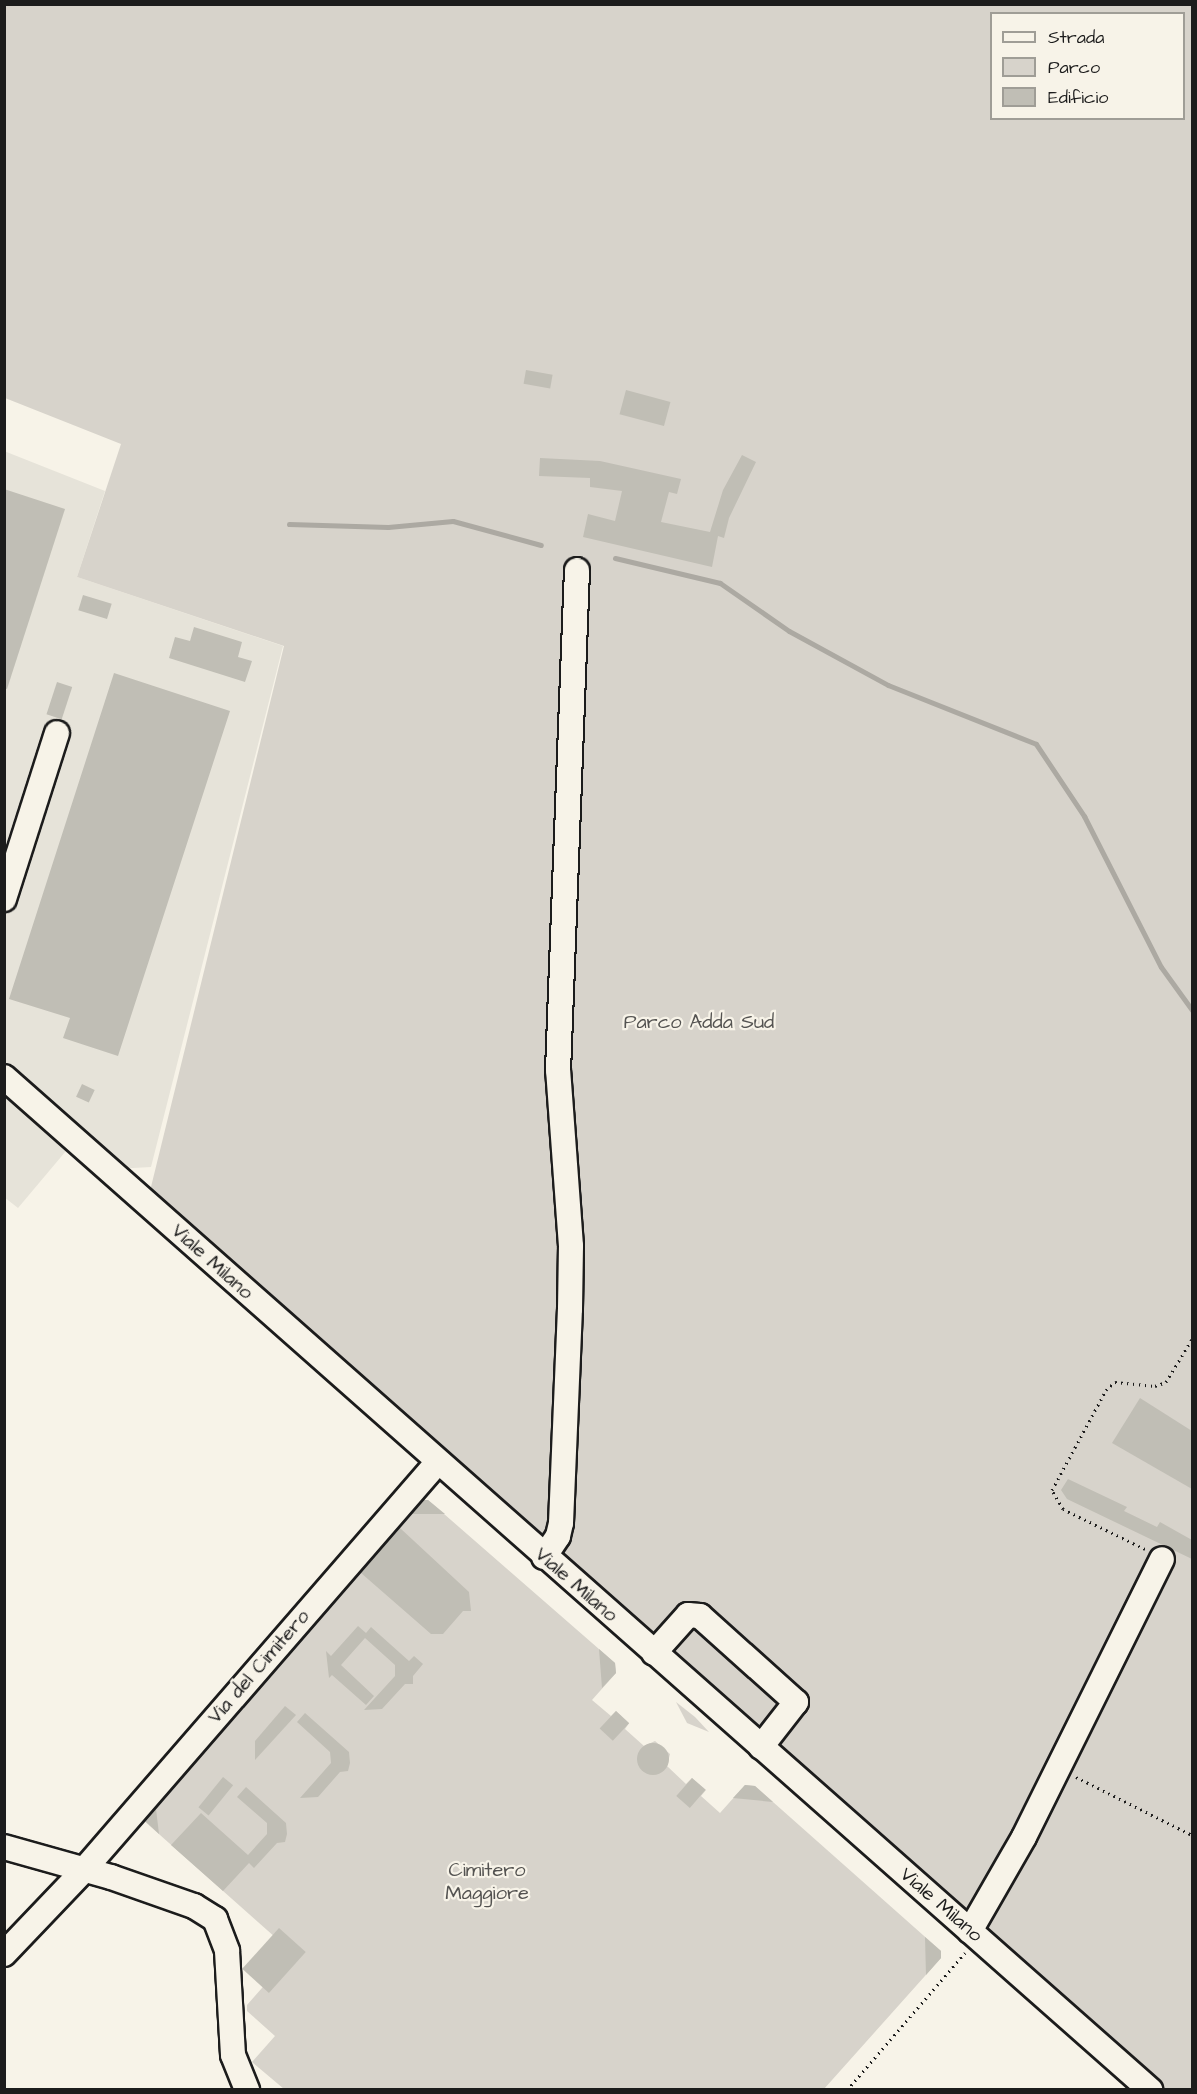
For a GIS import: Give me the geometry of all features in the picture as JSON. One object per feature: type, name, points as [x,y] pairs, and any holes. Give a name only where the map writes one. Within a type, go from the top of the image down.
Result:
[{"type":"street","points":[[544,1557],[558,1536],[561,1523],[570,1309],[571,1246],[558,1071],[577,570]]},
{"type":"street","points":[[4,898],[57,733]]},
{"type":"street","name":"Viale Milano","points":[[4,1077],[437,1463],[1150,2090]]},
{"type":"street","name":"Via del Cimitero","points":[[4,1954],[82,1872],[437,1463]]},
{"type":"street","points":[[974,1934],[1162,1559]]},
{"type":"street","points":[[654,1653],[688,1615],[700,1616],[796,1702],[761,1747]]},
{"type":"street","points":[[4,1847],[82,1872],[111,1877],[183,1902],[215,1919],[226,1952],[233,2055],[247,2090]]},
{"type":"path","points":[[1162,1559],[1063,1509],[1052,1490],[1106,1390],[1115,1383],[1155,1386],[1166,1382],[1192,1339]]},
{"type":"path","points":[[1058,1768],[1192,1835]]},
{"type":"path","points":[[847,2090],[974,1934]]},
{"type":"shaded area","points":[[4,451],[105,491],[77,577],[283,646],[151,1167],[97,1170],[71,1145],[18,1208],[4,1197]]},
{"type":"green space","name":"Parco Adda Sud","points":[[4,5],[1192,5],[1192,2089],[1164,2089],[149,1195],[284,646],[77,577],[121,444],[5,398]]},
{"type":"green space","name":"Cimitero Maggiore","points":[[419,1500],[428,1500],[615,1663],[616,1673],[592,1700],[611,1716],[616,1711],[629,1723],[625,1729],[644,1746],[655,1741],[670,1754],[667,1766],[686,1784],[692,1778],[706,1790],[701,1796],[720,1813],[745,1785],[755,1786],[941,1951],[941,1958],[824,2089],[284,2089],[252,2062],[275,2036],[247,2011],[247,2005],[293,1953],[142,1819]]},
{"type":"green space","points":[[676,1702],[695,1717],[709,1732],[687,1723]]},
{"type":"building","points":[[526,370],[553,375],[550,388],[524,384]]},
{"type":"building","points":[[626,390],[670,402],[664,426],[620,414]]},
{"type":"building","points":[[742,455],[756,462],[729,518],[724,538],[718,536],[712,567],[583,537],[588,514],[615,521],[622,491],[590,487],[590,478],[539,476],[540,458],[600,461],[681,479],[677,494],[669,492],[661,522],[710,532],[723,490]]},
{"type":"building","points":[[4,489],[65,509],[7,689],[4,688]]},
{"type":"building","points":[[83,595],[112,604],[107,619],[78,610]]},
{"type":"building","points":[[194,627],[242,642],[238,657],[252,661],[245,682],[169,658],[175,637],[190,641]]},
{"type":"building","points":[[114,673],[230,711],[118,1056],[63,1038],[70,1018],[9,999]]},
{"type":"building","points":[[57,682],[72,687],[62,719],[46,714]]},
{"type":"building","points":[[82,1084],[95,1090],[89,1103],[76,1097]]},
{"type":"building","points":[[1140,1398],[1192,1431],[1192,1489],[1112,1443]]},
{"type":"building","points":[[1068,1479],[1127,1507],[1124,1511],[1157,1527],[1160,1522],[1192,1540],[1192,1559],[1067,1499],[1061,1490]]},
{"type":"building","points":[[424,1500],[428,1500],[445,1514],[412,1514]]},
{"type":"building","points":[[400,1528],[469,1592],[471,1611],[463,1611],[443,1634],[431,1634],[361,1573]]},
{"type":"building","points":[[358,1626],[366,1633],[371,1627],[409,1661],[414,1656],[423,1664],[413,1676],[413,1684],[405,1684],[382,1709],[364,1710],[395,1676],[395,1665],[365,1638],[341,1665],[374,1696],[366,1705],[332,1675],[329,1678],[326,1651],[331,1656]]},
{"type":"building","points":[[599,1649],[615,1663],[616,1673],[602,1688]]},
{"type":"building","points":[[285,1706],[296,1715],[255,1760],[255,1741]]},
{"type":"building","points":[[616,1711],[629,1723],[613,1741],[600,1729]]},
{"type":"building","points":[[305,1713],[349,1752],[350,1763],[348,1771],[340,1772],[318,1797],[300,1798],[331,1763],[330,1752],[297,1722]]},
{"type":"building","points":[[653,1743],[664,1748],[669,1759],[664,1770],[653,1775],[642,1770],[637,1759],[642,1748]]},
{"type":"building","points":[[223,1777],[233,1785],[209,1815],[198,1807]]},
{"type":"building","points":[[692,1778],[706,1790],[690,1808],[676,1796]]},
{"type":"building","points":[[745,1785],[755,1786],[773,1802],[733,1798]]},
{"type":"building","points":[[246,1787],[286,1823],[287,1834],[285,1842],[277,1843],[254,1868],[249,1863],[223,1891],[171,1845],[201,1813],[248,1855],[267,1834],[267,1823],[237,1797]]},
{"type":"building","points":[[156,1809],[159,1834],[145,1821]]},
{"type":"building","points":[[279,1928],[306,1952],[269,1993],[242,1969]]},
{"type":"building","points":[[925,1937],[941,1951],[941,1958],[926,1975]]},
{"type":"waterway","points":[[289,524],[388,527],[453,521],[541,545]]},
{"type":"waterway","points":[[615,558],[720,583],[789,631],[888,685],[1036,744],[1084,816],[1161,967],[1192,1010]]}]
